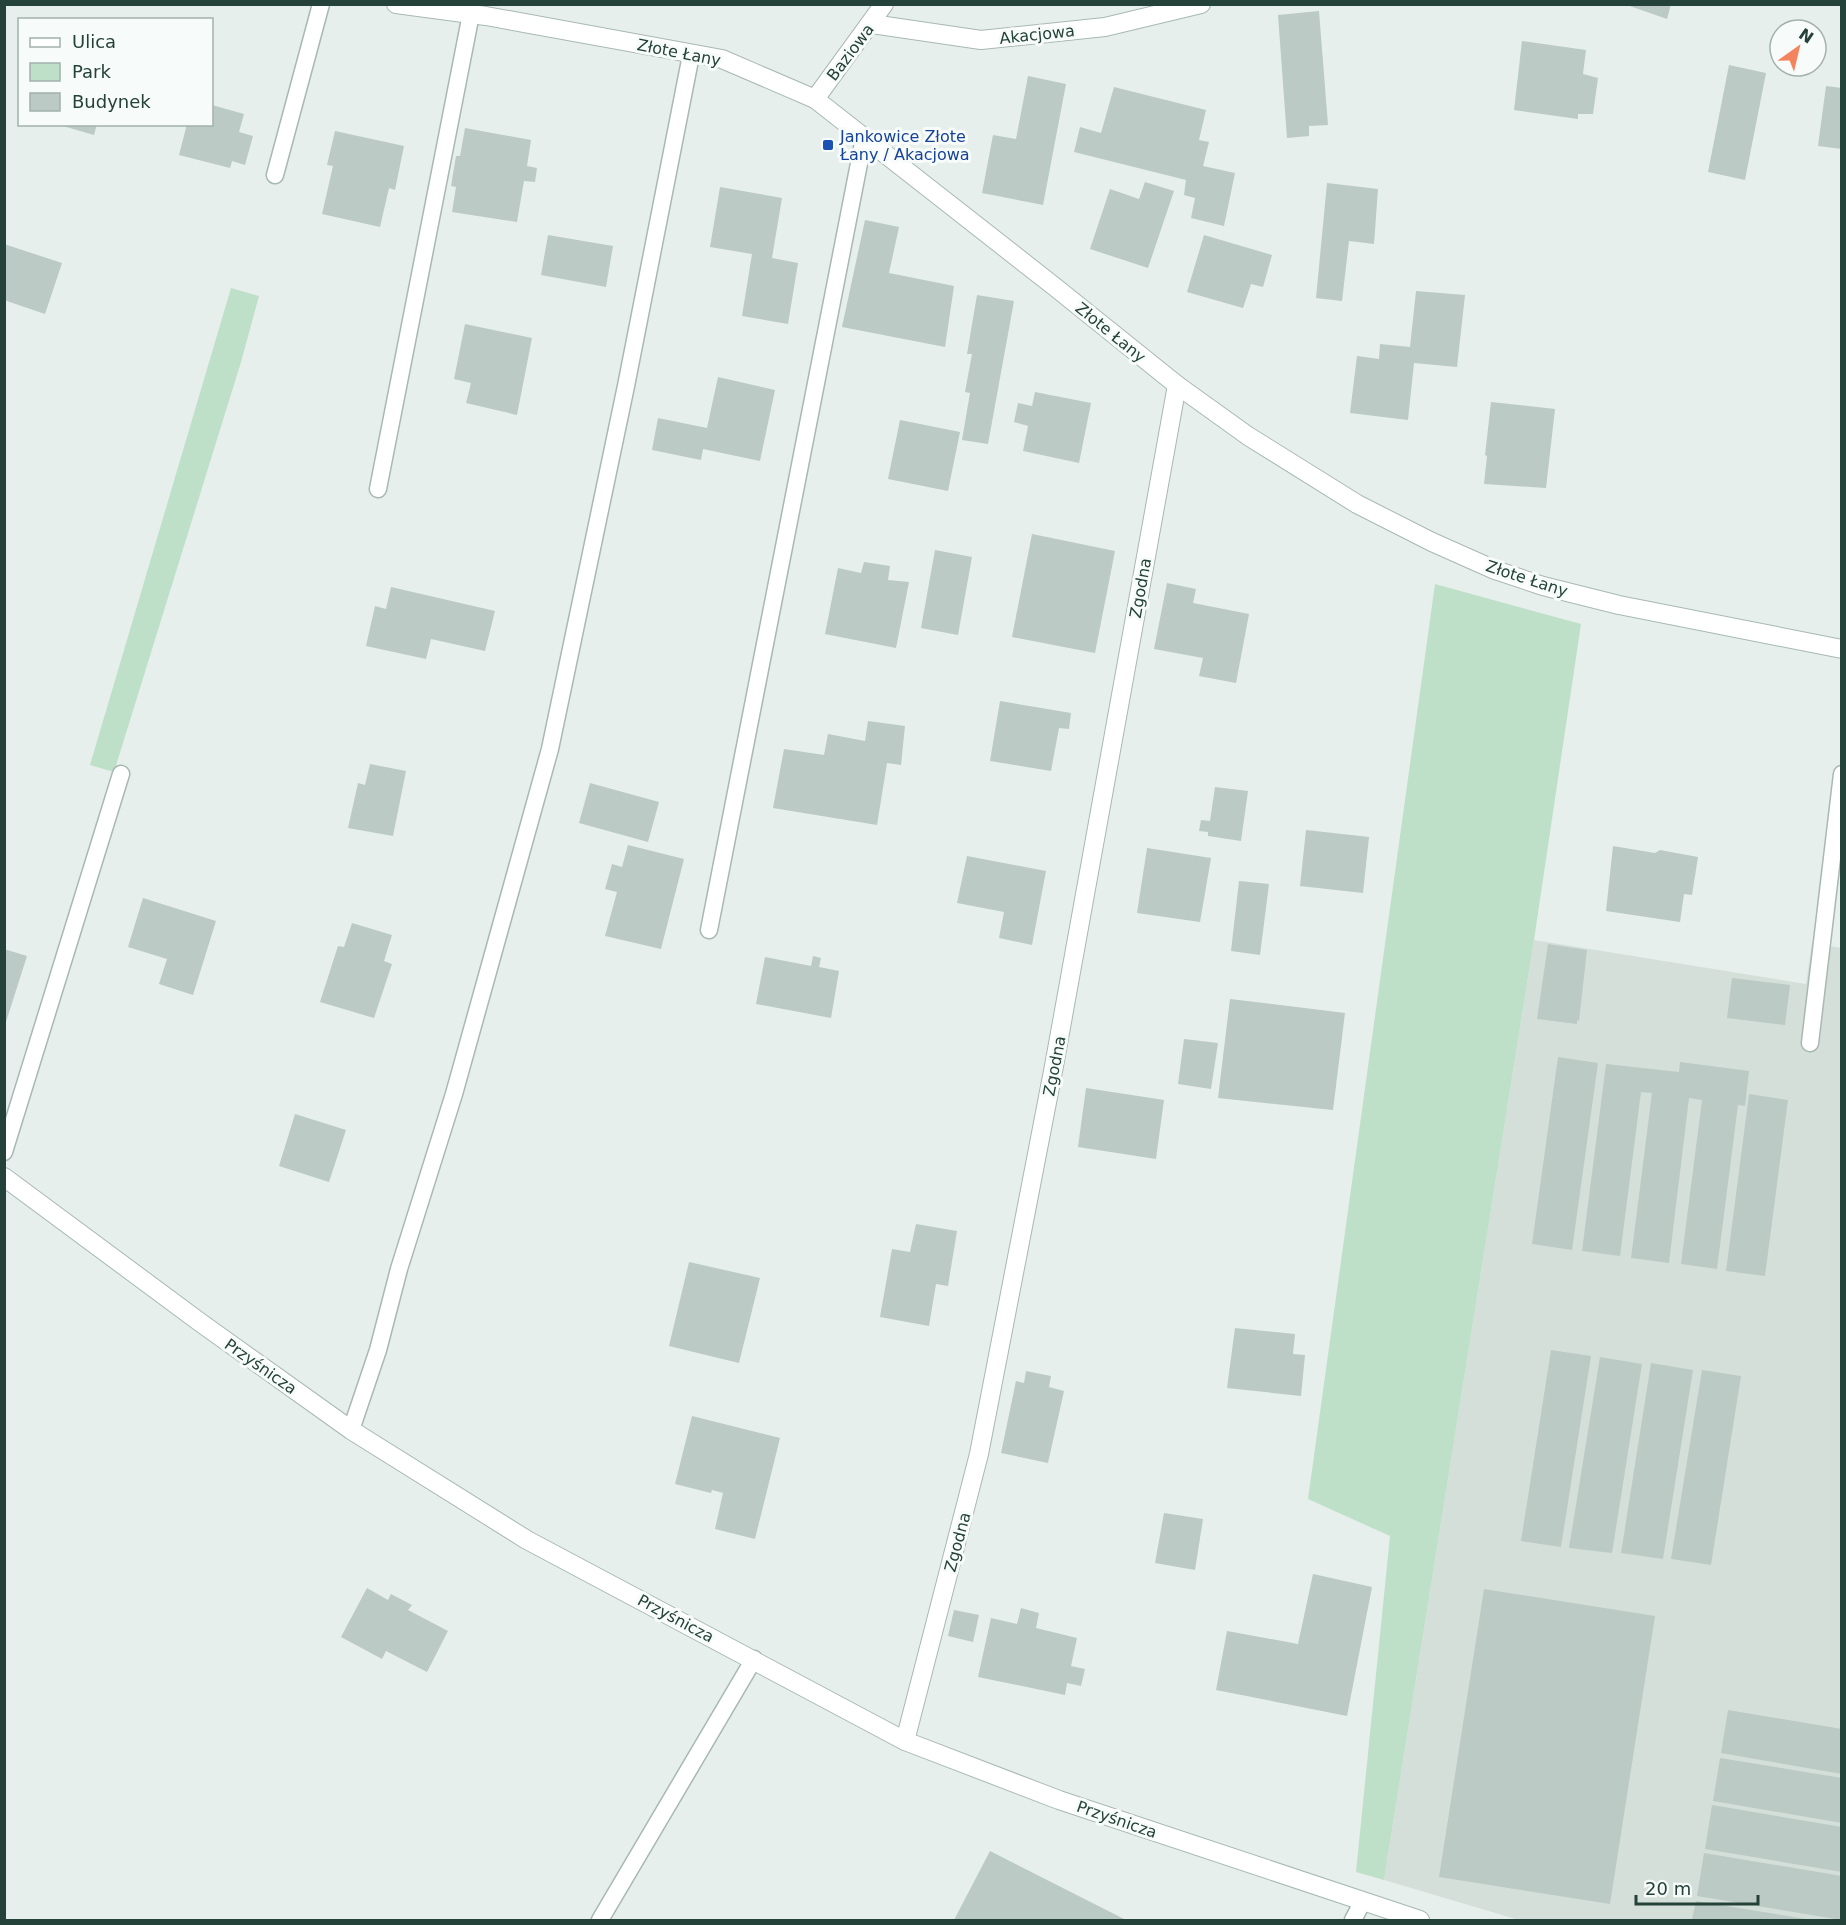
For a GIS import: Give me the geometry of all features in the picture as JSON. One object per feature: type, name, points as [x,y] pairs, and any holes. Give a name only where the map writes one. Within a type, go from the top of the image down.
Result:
[{"type":"street","name":"Złote Łany","points":[[396,4],[471,14],[722,59],[815,99],[1177,386],[1248,436],[1357,504],[1432,542],[1495,570],[1543,585],[1619,605],[1842,649]]},
{"type":"street","name":"Baziowa","points":[[815,99],[872,24],[884,4]]},
{"type":"street","name":"Akacjowa","points":[[872,24],[981,40],[1105,27],[1201,4]]},
{"type":"street","name":"Zgodna","points":[[905,1741],[982,1443],[1054,1066],[1177,386]]},
{"type":"street","name":"Przyśnicza","points":[[4,1177],[201,1323],[351,1430],[527,1540],[905,1741],[1059,1800],[1420,1920]]},
{"type":"lane","points":[[275,175],[321,4]]},
{"type":"lane","points":[[378,489],[471,14]]},
{"type":"lane","points":[[351,1430],[378,1350],[399,1269],[454,1094],[550,749],[626,386],[691,55]]},
{"type":"lane","points":[[709,930],[864,138]]},
{"type":"lane","points":[[4,1152],[121,774]]},
{"type":"lane","points":[[1810,1042],[1842,774]]},
{"type":"lane","points":[[600,1920],[753,1659]]},
{"type":"lane","points":[[1353,1920],[1363,1901]]},
{"type":"shaded area","points":[[1534,940],[1806,984],[1812,943],[1841,948],[1841,1920],[1519,1920],[1384,1880]]},
{"type":"green space","points":[[231,288],[259,296],[241,362],[114,772],[90,765]]},
{"type":"green space","points":[[1435,584],[1581,624],[1534,940],[1384,1880],[1356,1872],[1390,1536],[1308,1499]]},
{"type":"building","points":[[1624,4],[1671,4],[1667,19]]},
{"type":"building","points":[[1319,11],[1328,125],[1309,126],[1309,136],[1287,138],[1278,15]]},
{"type":"building","points":[[1522,41],[1586,50],[1583,74],[1598,78],[1593,114],[1578,114],[1578,119],[1514,110]]},
{"type":"building","points":[[1729,65],[1766,73],[1745,180],[1708,172]]},
{"type":"building","points":[[1028,76],[1066,84],[1043,205],[982,193],[993,135],[1016,139]]},
{"type":"building","points":[[1826,86],[1842,88],[1842,149],[1818,146]]},
{"type":"building","points":[[1114,87],[1206,110],[1199,140],[1209,142],[1203,166],[1235,173],[1224,226],[1191,218],[1195,198],[1184,195],[1186,180],[1074,152],[1080,127],[1101,133]]},
{"type":"building","points":[[213,105],[244,114],[239,132],[253,136],[245,165],[232,161],[230,168],[179,155],[186,126],[213,126]]},
{"type":"building","points":[[63,126],[96,126],[94,135]]},
{"type":"building","points":[[465,128],[531,140],[527,166],[537,168],[535,182],[524,181],[517,222],[452,212],[456,187],[451,186],[456,156],[460,156]]},
{"type":"building","points":[[335,131],[404,146],[395,190],[389,188],[380,227],[322,214],[333,166],[327,165]]},
{"type":"building","points":[[1145,182],[1174,191],[1148,268],[1090,249],[1110,189],[1139,199]]},
{"type":"building","points":[[1327,183],[1378,189],[1374,244],[1349,241],[1342,301],[1316,298]]},
{"type":"building","points":[[720,187],[782,198],[772,258],[798,263],[788,324],[742,316],[752,254],[710,247]]},
{"type":"building","points":[[865,220],[899,227],[889,273],[954,286],[945,347],[842,327]]},
{"type":"building","points":[[548,235],[613,246],[606,287],[541,275]]},
{"type":"building","points":[[1204,235],[1272,255],[1263,287],[1251,284],[1243,308],[1187,292]]},
{"type":"building","points":[[4,244],[62,263],[45,314],[4,300]]},
{"type":"building","points":[[1416,291],[1465,295],[1457,367],[1414,363],[1408,420],[1350,413],[1357,356],[1379,359],[1380,344],[1410,347]]},
{"type":"building","points":[[977,295],[1014,301],[988,444],[962,440],[970,393],[965,392],[972,354],[967,354]]},
{"type":"building","points":[[465,324],[532,338],[517,415],[466,403],[471,383],[454,379]]},
{"type":"building","points":[[718,377],[775,390],[760,461],[703,449],[701,460],[652,450],[658,418],[707,428]]},
{"type":"building","points":[[1035,392],[1091,403],[1079,463],[1023,451],[1028,426],[1014,422],[1018,403],[1032,406]]},
{"type":"building","points":[[1491,402],[1555,409],[1546,488],[1484,484]]},
{"type":"building","points":[[900,420],[960,432],[948,491],[888,479]]},
{"type":"building","points":[[1032,534],[1115,551],[1095,653],[1012,637]]},
{"type":"building","points":[[935,550],[972,557],[958,635],[921,628]]},
{"type":"building","points":[[864,562],[890,566],[888,580],[909,582],[896,648],[825,634],[838,568],[861,573]]},
{"type":"building","points":[[1167,583],[1196,589],[1193,603],[1249,614],[1236,683],[1199,676],[1203,658],[1154,649]]},
{"type":"building","points":[[391,587],[495,611],[485,651],[431,639],[426,659],[366,646],[375,606],[386,609]]},
{"type":"building","points":[[1000,701],[1071,713],[1069,729],[1059,728],[1051,771],[990,761]]},
{"type":"building","points":[[868,721],[905,726],[901,765],[887,763],[877,825],[773,808],[784,749],[824,755],[828,734],[865,741]]},
{"type":"building","points":[[370,764],[406,771],[393,836],[348,828],[358,783],[365,785]]},
{"type":"building","points":[[590,783],[659,802],[648,842],[579,823]]},
{"type":"building","points":[[1215,787],[1248,791],[1241,841],[1208,836],[1208,832],[1199,831],[1201,820],[1210,821]]},
{"type":"building","points":[[1306,830],[1369,837],[1363,893],[1300,886]]},
{"type":"building","points":[[628,845],[684,859],[661,949],[605,936],[617,892],[605,889],[612,864],[622,867]]},
{"type":"building","points":[[1613,846],[1655,853],[1660,850],[1698,857],[1692,895],[1684,894],[1680,922],[1606,911]]},
{"type":"building","points":[[1147,848],[1211,858],[1200,922],[1137,913]]},
{"type":"building","points":[[967,856],[1046,871],[1032,945],[999,938],[1004,912],[957,903]]},
{"type":"building","points":[[1239,881],[1269,884],[1260,955],[1231,951]]},
{"type":"building","points":[[143,898],[216,921],[193,995],[159,984],[167,959],[128,947]]},
{"type":"building","points":[[352,923],[392,935],[384,961],[392,964],[374,1018],[320,1002],[338,946],[344,947]]},
{"type":"building","points":[[1548,944],[1587,950],[1577,1024],[1537,1019]]},
{"type":"building","points":[[4,949],[27,956],[5,1025],[4,1025]]},
{"type":"building","points":[[813,956],[821,958],[819,967],[839,971],[831,1018],[756,1004],[765,957],[811,966]]},
{"type":"building","points":[[1732,978],[1790,985],[1785,1025],[1727,1018]]},
{"type":"building","points":[[1230,999],[1345,1013],[1333,1110],[1218,1098]]},
{"type":"building","points":[[1184,1039],[1218,1043],[1211,1089],[1178,1084]]},
{"type":"building","points":[[1558,1057],[1598,1063],[1572,1250],[1532,1244]]},
{"type":"building","points":[[1680,1062],[1749,1071],[1745,1106],[1738,1105],[1717,1269],[1681,1264],[1702,1100],[1689,1098],[1669,1263],[1631,1258],[1652,1093],[1641,1092],[1620,1256],[1582,1251],[1606,1064],[1679,1072]]},
{"type":"building","points":[[1086,1088],[1164,1100],[1156,1159],[1078,1147]]},
{"type":"building","points":[[1749,1094],[1788,1100],[1765,1276],[1726,1271]]},
{"type":"building","points":[[295,1114],[346,1130],[329,1182],[279,1166]]},
{"type":"building","points":[[916,1224],[957,1231],[948,1286],[936,1284],[929,1326],[880,1317],[892,1249],[910,1252]]},
{"type":"building","points":[[689,1262],[760,1278],[739,1363],[669,1346]]},
{"type":"building","points":[[1235,1328],[1295,1334],[1293,1354],[1305,1355],[1301,1396],[1227,1388]]},
{"type":"building","points":[[1551,1350],[1591,1356],[1561,1547],[1521,1541]]},
{"type":"building","points":[[1600,1357],[1642,1364],[1612,1553],[1569,1548]]},
{"type":"building","points":[[1651,1363],[1693,1370],[1663,1559],[1621,1553]]},
{"type":"building","points":[[1702,1370],[1741,1376],[1711,1565],[1671,1559]]},
{"type":"building","points":[[1026,1371],[1051,1376],[1049,1387],[1064,1391],[1048,1463],[1001,1453],[1016,1381],[1024,1383]]},
{"type":"building","points":[[692,1416],[780,1438],[755,1539],[715,1529],[723,1493],[712,1490],[711,1493],[675,1484]]},
{"type":"building","points":[[1164,1513],[1203,1519],[1195,1570],[1155,1563]]},
{"type":"building","points":[[1313,1574],[1372,1587],[1347,1716],[1216,1690],[1227,1631],[1298,1644]]},
{"type":"building","points":[[367,1588],[388,1600],[391,1594],[412,1605],[408,1610],[448,1631],[427,1672],[386,1651],[382,1659],[341,1637]]},
{"type":"building","points":[[1484,1589],[1655,1616],[1610,1904],[1439,1877]]},
{"type":"building","points":[[1021,1608],[1039,1613],[1036,1628],[1077,1638],[1071,1666],[1085,1669],[1081,1686],[1067,1683],[1065,1695],[978,1677],[991,1618],[1017,1624]]},
{"type":"building","points":[[954,1610],[979,1615],[973,1642],[948,1636]]},
{"type":"building","points":[[1728,1710],[1842,1729],[1842,1774],[1721,1753]]},
{"type":"building","points":[[1720,1758],[1842,1778],[1842,1823],[1713,1801]]},
{"type":"building","points":[[1712,1805],[1842,1827],[1842,1872],[1705,1849]]},
{"type":"building","points":[[990,1851],[1126,1920],[954,1920]]},
{"type":"building","points":[[1704,1853],[1842,1876],[1842,1920],[1697,1896]]},
{"type":"building","points":[[1696,1901],[1806,1919],[1692,1920]]},
{"type":"place","name":"Jankowice Złote Łany / Akacjowa","points":[[828,145]]}]
